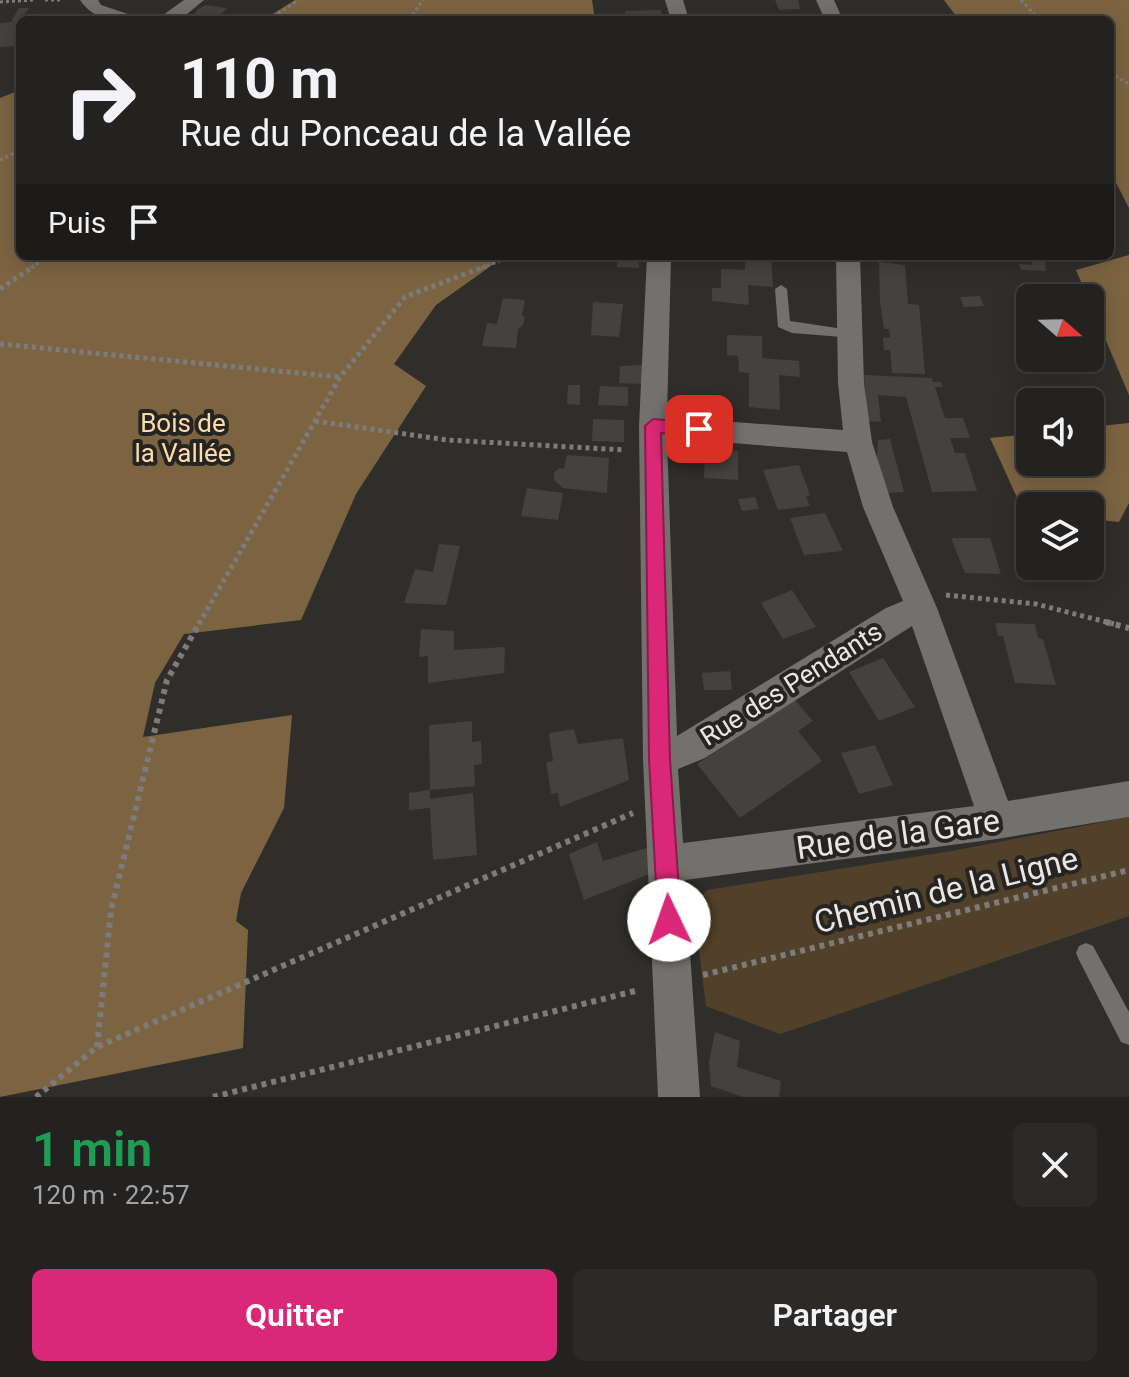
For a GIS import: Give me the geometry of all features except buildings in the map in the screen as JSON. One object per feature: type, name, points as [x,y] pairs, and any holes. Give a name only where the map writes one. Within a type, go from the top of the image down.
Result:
[{"type":"street","points":[[89,0],[95,9],[116,16]]},
{"type":"street","points":[[174,16],[195,0]]},
{"type":"street","points":[[659,260],[654,438],[660,759],[679,1097]]},
{"type":"street","points":[[848,260],[852,403],[858,442],[878,507],[918,602],[997,821]]},
{"type":"street","points":[[654,438],[858,442]]},
{"type":"street","name":"Rue des Pendants","points":[[660,759],[693,746],[918,602]]},
{"type":"street","name":"Rue de la Gare","points":[[666,864],[997,821],[1129,799]]},
{"type":"lane","points":[[781,289],[783,324],[792,328],[850,335]]},
{"type":"lane","points":[[1086,953],[1129,1034]]},
{"type":"path","points":[[0,2],[34,0]]},
{"type":"path","points":[[45,0],[63,0]]},
{"type":"path","points":[[274,16],[299,0]]},
{"type":"path","points":[[1021,0],[1036,16]]},
{"type":"path","points":[[0,289],[43,260]]},
{"type":"path","points":[[97,1047],[111,910],[167,680],[340,377],[405,297],[502,260]]},
{"type":"path","points":[[0,344],[340,377]]},
{"type":"path","points":[[315,421],[447,440],[654,438]]},
{"type":"path","points":[[918,602],[937,594],[1036,604],[1129,628]]},
{"type":"path","points":[[36,1097],[97,1047],[663,800]]},
{"type":"path","name":"Chemin de la Ligne","points":[[774,957],[1129,870]]},
{"type":"path","points":[[213,1097],[557,1010]]},
{"type":"shaded area","points":[[1129,817],[1129,916],[780,1034],[706,1006],[694,910],[697,900],[707,890],[952,851]]},
{"type":"green space","points":[[295,0],[592,0],[594,16],[269,16]]},
{"type":"green space","points":[[944,0],[1129,0],[1129,208],[1114,179],[1114,16],[956,16]]},
{"type":"green space","name":"Bois de la Vallée","points":[[16,92],[16,260],[499,260],[436,305],[394,364],[426,386],[356,494],[301,620],[184,634],[155,683],[143,737],[292,715],[284,808],[241,893],[236,921],[248,930],[243,1048],[0,1097],[0,98]]},
{"type":"green space","points":[[1129,255],[1129,395],[1104,336],[1104,284],[1082,284],[1076,270]]},
{"type":"green space","points":[[1129,423],[1129,503],[1119,522],[1104,520],[1104,492],[1016,492],[1016,495],[990,438],[1016,435],[1016,476],[1104,476],[1104,426]]},
{"type":"route","points":[[669,920],[660,759],[653,426],[699,429]]}]
